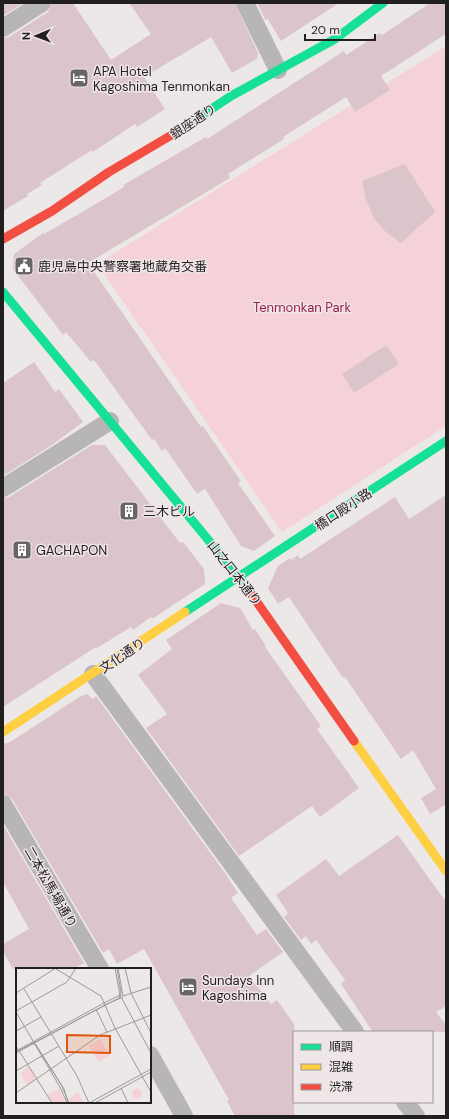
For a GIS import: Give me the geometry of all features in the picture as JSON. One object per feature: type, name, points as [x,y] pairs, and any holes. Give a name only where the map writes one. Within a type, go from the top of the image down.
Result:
[{"type":"street","points":[[3,28],[42,3]]},
{"type":"street","points":[[245,3],[278,70]]},
{"type":"street","name":"銀座通り","points":[[3,239],[52,211],[109,172],[168,138],[231,96],[335,39],[383,3]]},
{"type":"street","name":"山之口本通り","points":[[3,292],[239,577],[446,871]]},
{"type":"street","points":[[3,488],[110,422]]},
{"type":"street","name":"橋口殿小路","points":[[239,577],[446,441]]},
{"type":"street","name":"文化通り","points":[[3,732],[239,577]]},
{"type":"street","points":[[93,674],[353,1031]]},
{"type":"street","name":"二本松馬場通り","points":[[3,804],[99,968]]},
{"type":"street","points":[[151,1057],[184,1116]]},
{"type":"street","points":[[407,1103],[416,1116]]},
{"type":"green space","name":"Tenmonkan Park","points":[[446,46],[446,426],[282,532],[97,264]]},
{"type":"building","points":[[3,3],[23,3],[3,16]]},
{"type":"building","points":[[52,3],[73,3],[111,60],[151,34],[129,3],[235,3],[258,53],[257,59],[232,73],[211,37],[144,77],[165,109],[137,127],[135,124],[93,152],[92,150],[40,183],[42,185],[27,194],[28,196],[3,211],[3,38],[9,37],[48,12]]},
{"type":"building","points":[[257,3],[339,3],[281,41],[267,18],[266,21]]},
{"type":"building","points":[[430,3],[446,3],[446,34],[381,76],[390,90],[355,112],[346,97],[283,137],[284,139],[228,174],[230,178],[88,263],[201,427],[202,425],[241,481],[238,483],[275,536],[254,551],[241,546],[205,489],[197,494],[165,448],[162,451],[154,439],[152,440],[94,360],[91,362],[66,332],[63,335],[13,269],[14,254],[43,233],[44,234],[124,187],[123,185],[206,137],[207,139],[344,51],[346,55],[380,33],[382,35]]},
{"type":"building","points":[[405,164],[435,212],[401,243],[386,232],[374,218],[366,200],[362,181]]},
{"type":"building","points":[[386,345],[399,364],[354,393],[342,374]]},
{"type":"building","points":[[34,362],[55,392],[59,389],[83,422],[52,445],[3,476],[3,383]]},
{"type":"building","points":[[92,445],[105,445],[180,543],[183,542],[204,569],[205,584],[152,619],[151,617],[133,630],[131,627],[97,648],[96,647],[3,707],[3,498],[9,497]]},
{"type":"building","points":[[446,495],[446,806],[445,805],[430,814],[421,798],[436,789],[413,750],[401,759],[345,677],[343,678],[289,597],[278,604],[268,588],[278,566],[290,558],[291,560],[298,555],[300,559],[395,497],[409,519]]},
{"type":"building","points":[[221,603],[240,608],[253,630],[255,629],[266,646],[265,647],[321,726],[317,729],[359,788],[320,817],[312,806],[239,856],[146,728],[167,714],[138,675],[172,649],[166,640]]},
{"type":"building","points":[[87,694],[93,699],[96,696],[225,873],[238,893],[231,898],[257,935],[266,929],[283,952],[249,976],[271,1004],[277,1000],[294,1024],[294,1116],[235,1116],[227,1101],[229,1100],[144,949],[117,964],[109,949],[103,953],[12,799],[3,794],[3,744],[10,742],[81,696]]},
{"type":"building","points":[[3,825],[84,963],[75,968],[13,969],[3,951],[3,944],[29,929],[3,882]]},
{"type":"building","points":[[398,835],[446,902],[446,1006],[436,1012],[446,1025],[446,1032],[372,1031],[341,984],[345,980],[316,940],[311,944],[306,936],[301,940],[284,917],[288,913],[276,895],[326,859],[339,876]]},
{"type":"traffic: fast","points":[[180,130],[231,96],[335,39],[383,3]]},
{"type":"traffic: fast","points":[[3,292],[239,577],[252,595]]},
{"type":"traffic: fast","points":[[185,612],[446,441]]},
{"type":"traffic: slow","points":[[3,732],[185,612]]},
{"type":"traffic: slow","points":[[354,741],[446,871]]},
{"type":"traffic: jam","points":[[3,239],[52,211],[109,172],[180,130]]},
{"type":"traffic: jam","points":[[252,595],[354,741]]},
{"type":"place","name":"APA Hotel Kagoshima Tenmonkan","points":[[79,78]]},
{"type":"place","name":"鹿児島中央警察署地蔵角交番","points":[[24,266]]},
{"type":"place","name":"三木ビル","points":[[129,511]]},
{"type":"place","name":"GACHAPON","points":[[22,550]]},
{"type":"place","name":"Sundays Inn Kagoshima","points":[[188,987]]}]
